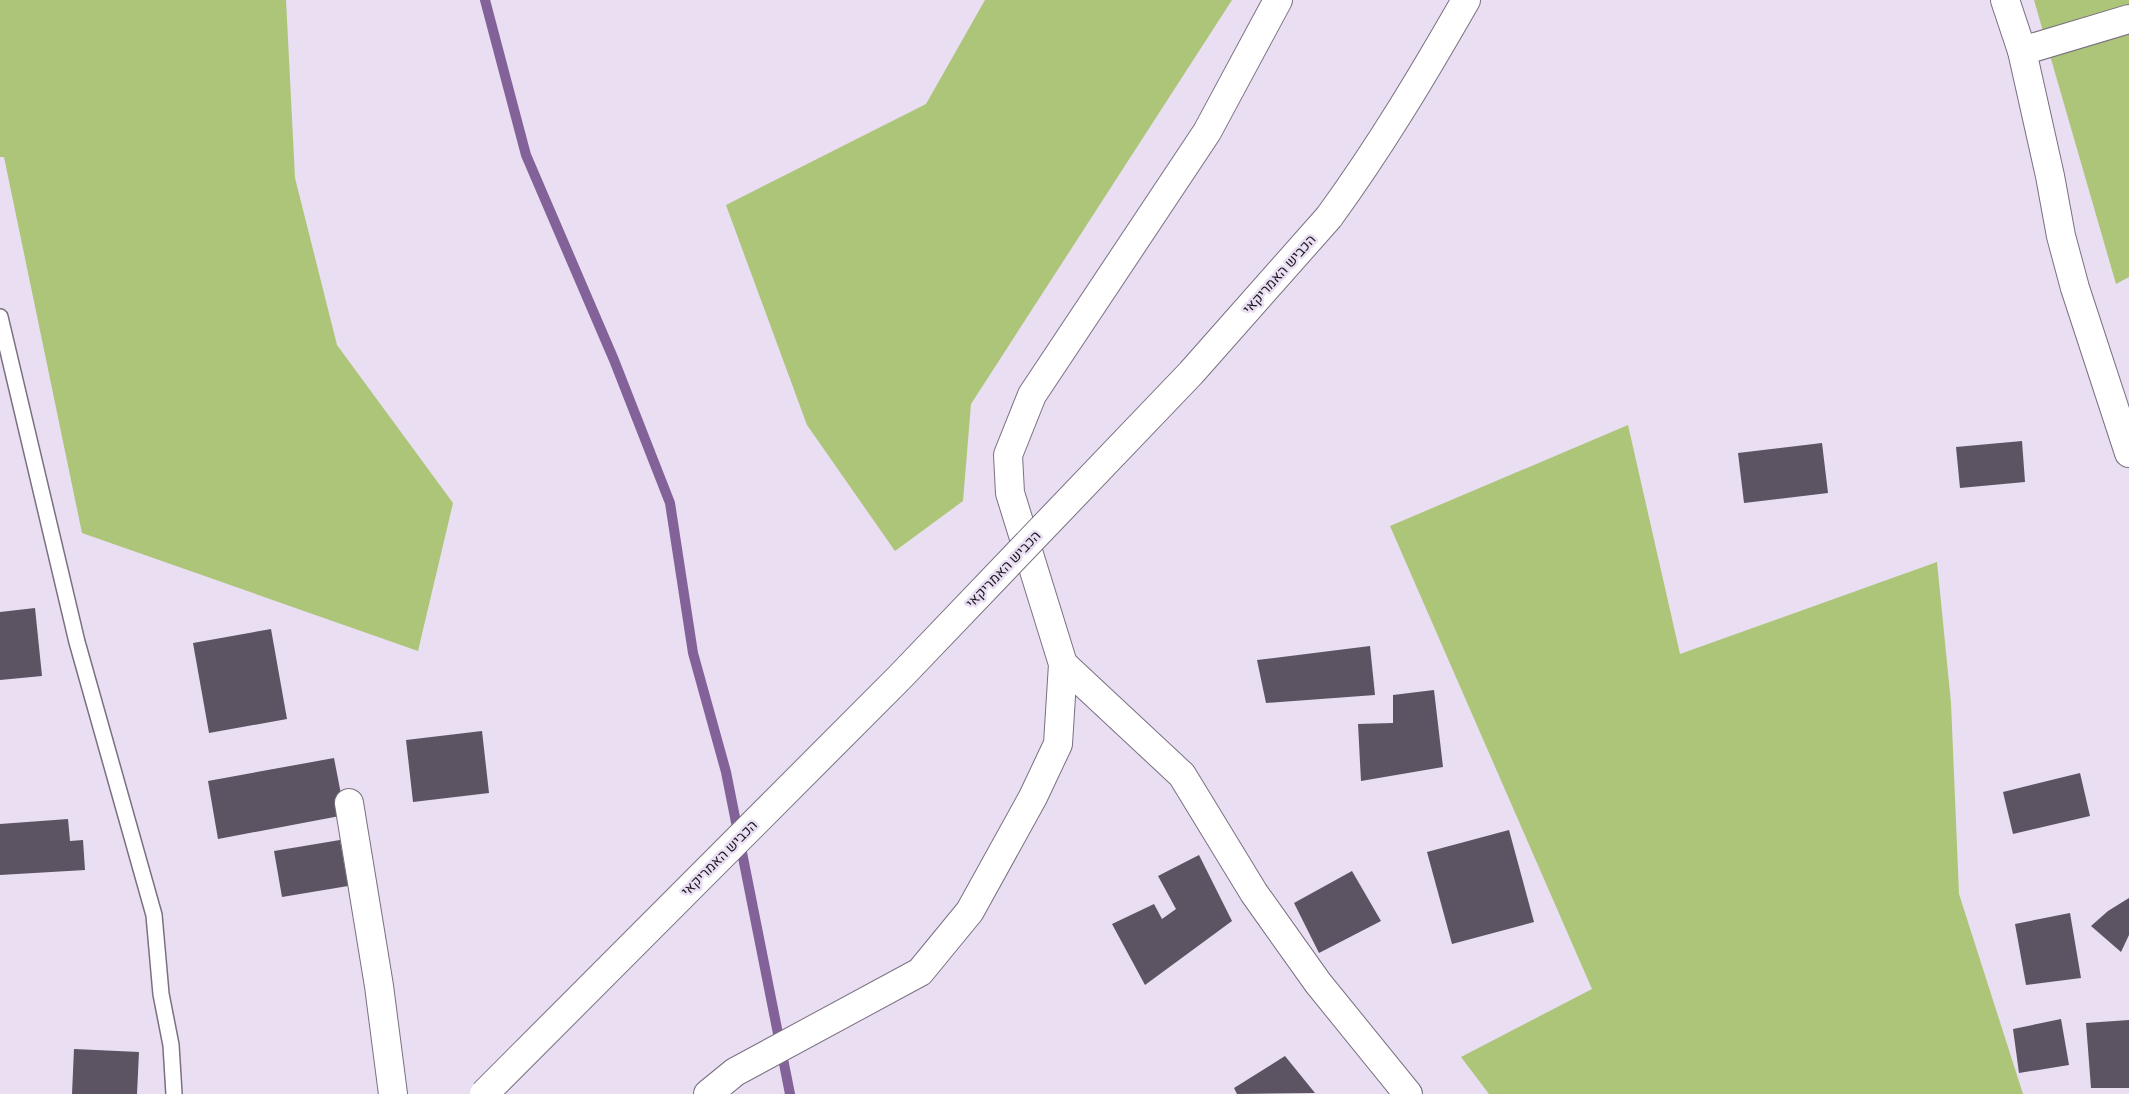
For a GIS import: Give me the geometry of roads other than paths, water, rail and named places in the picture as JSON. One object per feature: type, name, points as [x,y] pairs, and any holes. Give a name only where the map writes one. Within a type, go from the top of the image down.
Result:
[{"type":"street","points":[[708,1094],[735,1072],[920,972],[970,911],[1033,797],[1058,744],[1063,664],[1010,492],[1008,455],[1032,394],[1207,132],[1278,0]]},
{"type":"street","name":"הכביש האמריקאי","points":[[484,1094],[900,677],[1191,373],[1329,217],[1370,160],[1408,100],[1466,0]]},
{"type":"street","points":[[2005,0],[2022,50],[2050,176],[2061,236],[2074,288],[2129,453]]},
{"type":"street","points":[[2022,50],[2129,19]]},
{"type":"street","points":[[1063,664],[1182,775],[1254,893],[1307,968],[1408,1094]]},
{"type":"street","points":[[349,804],[379,986],[393,1094]]},
{"type":"lane","points":[[0,317],[77,642],[154,914],[161,994],[171,1045],[174,1094]]},
{"type":"waterway","points":[[485,0],[526,155],[614,360],[670,503],[693,653],[726,772],[790,1094]]}]
